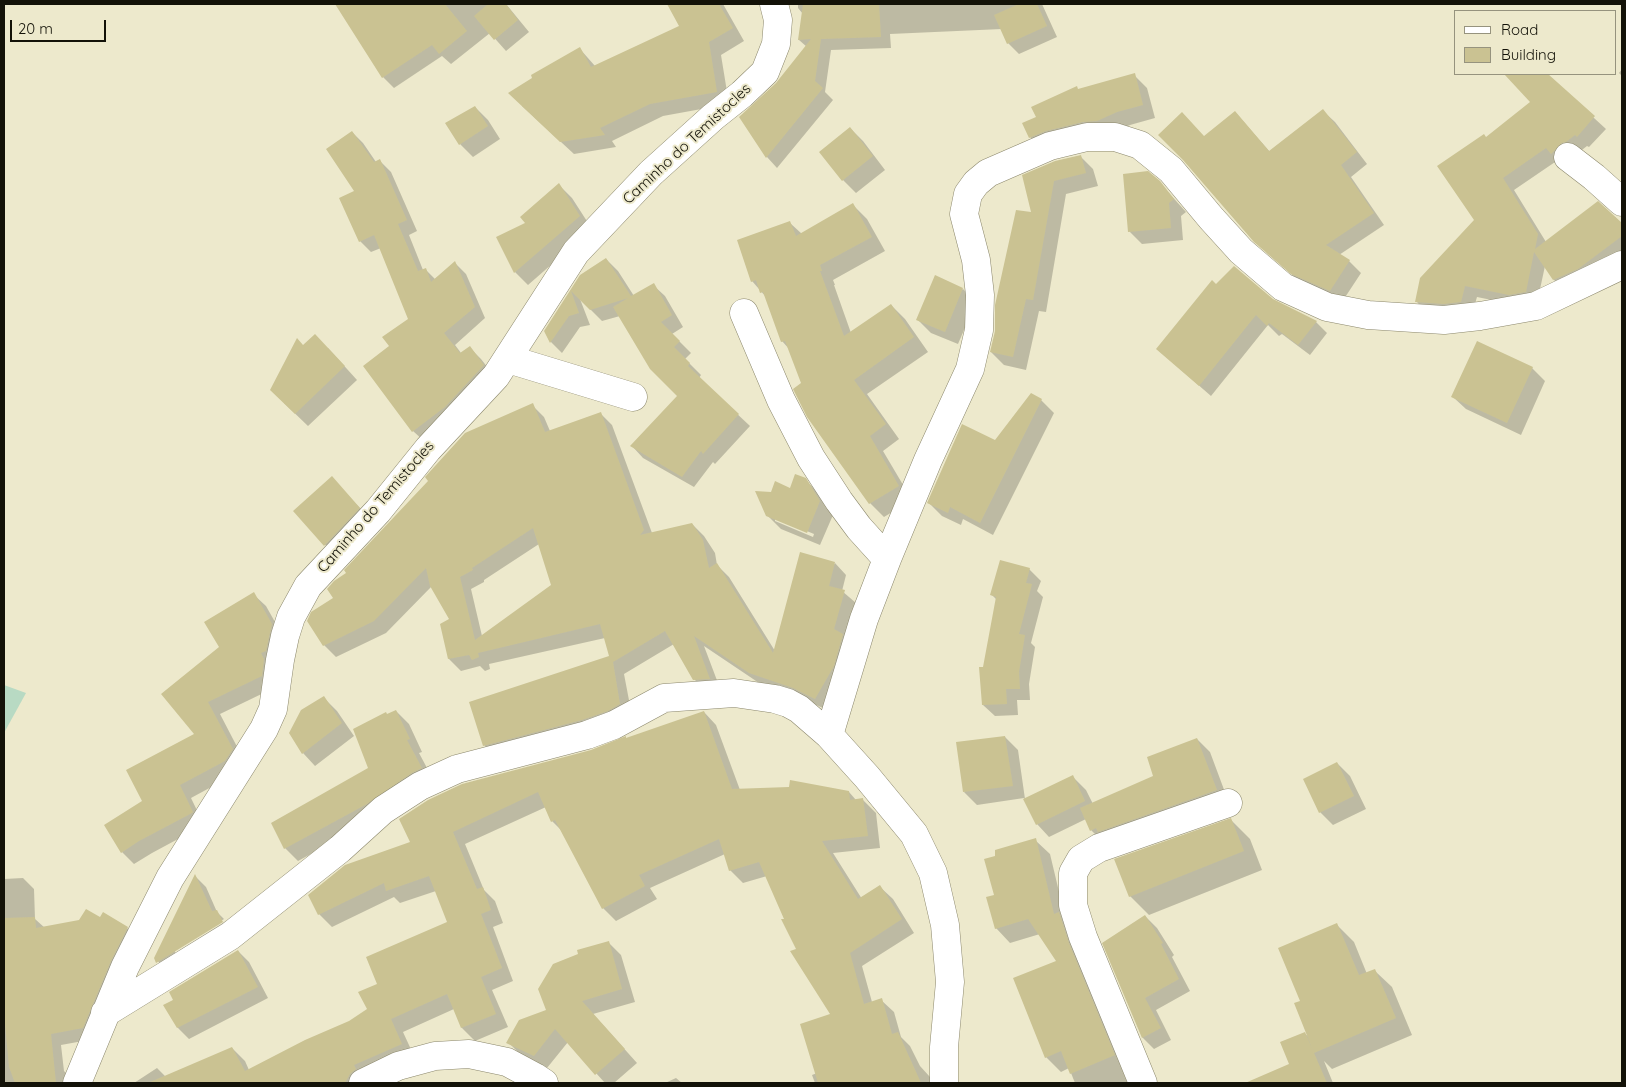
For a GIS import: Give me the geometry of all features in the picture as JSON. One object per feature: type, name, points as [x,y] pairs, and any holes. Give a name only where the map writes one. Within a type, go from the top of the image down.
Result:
[{"type":"street","name":"Caminho do Temistocles","points":[[77,1083],[125,967],[170,878],[264,729],[276,699],[280,660],[291,616],[308,586],[378,511],[428,449],[496,376],[576,252],[650,174],[712,117],[742,94],[765,72],[776,44],[778,20],[774,4]]},
{"type":"street","points":[[829,735],[864,620],[887,559],[928,460],[970,369],[979,330],[980,295],[976,260],[964,214],[968,194],[976,183],[988,173],[1050,146],[1087,138],[1115,137],[1140,145],[1171,170],[1211,218],[1241,250],[1283,287],[1327,306],[1368,315],[1444,320],[1536,306],[1622,265]]},
{"type":"street","points":[[1568,157],[1622,202]]},
{"type":"street","points":[[744,313],[781,400],[811,458],[859,528],[887,559]]},
{"type":"street","points":[[508,359],[633,397]]},
{"type":"street","points":[[105,1013],[230,936],[340,849],[383,810],[420,786],[456,769],[614,725],[664,698],[734,693],[775,699],[799,709],[829,735],[914,834],[933,873],[945,925],[950,982],[944,1047],[944,1083]]},
{"type":"street","points":[[1143,1083],[1083,937],[1073,905],[1073,873],[1081,859],[1099,848],[1228,803]]},
{"type":"street","points":[[363,1083],[398,1066],[435,1056],[469,1054],[507,1062],[544,1083]]},
{"type":"green space","points":[[4,685],[26,693],[4,733]]},
{"type":"building","points":[[335,4],[445,4],[467,31],[439,54],[432,45],[382,78]]},
{"type":"building","points":[[488,4],[506,4],[518,20],[494,40],[474,16]]},
{"type":"building","points":[[667,4],[719,4],[733,28],[709,42],[717,92],[650,104],[600,128],[605,135],[560,142],[508,93],[532,78],[531,75],[580,47],[591,67],[679,26]]},
{"type":"building","points":[[803,4],[879,4],[881,37],[821,39],[815,81],[823,88],[766,158],[739,117],[776,83],[811,39],[798,40]]},
{"type":"building","points":[[1019,4],[1037,4],[1047,26],[1007,44],[994,15]]},
{"type":"building","points":[[1135,73],[1143,105],[1117,112],[1097,121],[1083,122],[1046,131],[1029,138],[1022,123],[1036,117],[1031,107],[1077,86],[1078,89]]},
{"type":"building","points":[[1505,75],[1549,75],[1595,116],[1577,137],[1575,135],[1562,143],[1551,154],[1546,148],[1503,178],[1538,234],[1535,249],[1598,201],[1622,223],[1622,236],[1578,269],[1553,280],[1534,252],[1526,292],[1509,295],[1465,286],[1461,302],[1444,304],[1415,302],[1420,278],[1474,220],[1437,166],[1484,134],[1486,137],[1530,102]]},
{"type":"building","points":[[475,106],[488,126],[459,145],[445,123]]},
{"type":"building","points":[[1323,109],[1357,152],[1341,165],[1374,213],[1326,245],[1350,260],[1330,291],[1291,274],[1254,242],[1183,160],[1158,135],[1182,112],[1204,136],[1235,111],[1269,151]]},
{"type":"building","points":[[850,127],[873,156],[842,181],[819,152]]},
{"type":"building","points":[[352,131],[374,162],[380,159],[407,220],[398,224],[418,271],[426,268],[431,282],[455,261],[475,307],[444,333],[460,353],[470,346],[484,365],[445,407],[412,432],[363,366],[389,346],[382,337],[408,319],[374,235],[359,242],[339,198],[354,191],[326,149]]},
{"type":"building","points":[[1081,155],[1086,173],[1054,181],[1033,300],[1026,299],[1013,357],[990,352],[995,331],[995,305],[1016,210],[1031,212],[1022,175],[1055,161]]},
{"type":"building","points":[[1148,171],[1160,181],[1174,199],[1169,203],[1171,228],[1128,232],[1123,174]]},
{"type":"building","points":[[559,183],[580,216],[514,273],[496,237],[525,223],[520,217]]},
{"type":"building","points":[[853,203],[872,237],[820,265],[822,271],[820,271],[844,336],[891,304],[914,337],[854,380],[886,424],[870,436],[899,486],[869,504],[807,417],[793,389],[801,383],[785,341],[781,342],[763,292],[760,293],[756,280],[751,282],[737,240],[790,221],[796,236]]},
{"type":"building","points":[[606,258],[631,296],[654,283],[672,315],[661,322],[680,341],[674,347],[690,363],[688,366],[739,414],[703,454],[701,451],[682,477],[630,446],[677,396],[650,369],[613,307],[628,298],[590,310],[571,291],[579,313],[569,316],[550,343],[544,331],[580,275]]},
{"type":"building","points":[[1234,266],[1273,299],[1317,321],[1298,345],[1269,323],[1267,326],[1256,315],[1199,386],[1156,349],[1212,280],[1216,284]]},
{"type":"building","points":[[935,275],[963,288],[945,332],[916,320]]},
{"type":"building","points":[[315,334],[345,366],[295,414],[270,390],[297,338],[303,345]]},
{"type":"building","points":[[1477,341],[1533,367],[1507,423],[1451,397]]},
{"type":"building","points":[[1031,393],[1042,399],[980,523],[950,507],[948,513],[927,503],[962,424],[995,440]]},
{"type":"building","points":[[533,403],[545,432],[601,412],[644,530],[640,535],[692,523],[703,540],[709,568],[717,563],[773,653],[800,552],[835,562],[829,586],[845,590],[834,629],[843,634],[834,666],[815,699],[793,688],[749,673],[694,636],[710,679],[693,680],[665,631],[613,662],[620,704],[608,711],[582,720],[483,746],[469,702],[609,656],[600,624],[478,653],[479,657],[472,660],[469,655],[448,659],[440,624],[449,619],[430,586],[426,568],[374,621],[323,646],[307,621],[311,612],[333,598],[327,589],[334,581],[346,573],[344,570],[428,481],[425,477],[465,433]],"holes":[[[533,528],[551,585],[475,640],[460,577],[473,570],[472,568]]]},
{"type":"building","points":[[795,474],[806,478],[820,501],[807,533],[766,516],[755,491],[771,492],[775,481],[790,488]]},
{"type":"building","points":[[332,476],[360,508],[324,546],[293,511]]},
{"type":"building","points":[[1000,560],[1030,568],[1026,583],[1032,584],[1019,634],[1025,635],[1019,672],[1020,689],[1006,689],[1007,704],[982,705],[979,667],[983,667],[996,597],[990,595]]},
{"type":"building","points":[[254,592],[272,624],[266,651],[261,653],[264,659],[262,676],[208,702],[233,749],[225,761],[180,785],[192,813],[139,841],[121,853],[104,825],[142,801],[126,770],[194,734],[161,694],[219,647],[204,622]]},
{"type":"building","points":[[324,696],[342,723],[302,754],[289,733],[301,710]]},
{"type":"building","points":[[396,710],[410,739],[407,740],[422,768],[367,804],[284,849],[271,823],[368,768],[353,729],[386,712],[387,714]]},
{"type":"building","points":[[704,711],[732,789],[789,787],[790,780],[849,791],[850,800],[863,798],[868,836],[822,841],[858,899],[880,885],[902,919],[850,953],[864,1004],[882,998],[892,1034],[898,1032],[921,1083],[818,1083],[800,1024],[830,1014],[790,951],[796,949],[781,919],[784,919],[759,862],[729,871],[719,839],[639,875],[645,886],[602,909],[555,820],[551,822],[538,792],[453,832],[477,889],[483,887],[491,910],[481,914],[502,968],[481,977],[496,1014],[461,1028],[447,994],[391,1019],[402,1044],[354,1065],[356,1069],[350,1074],[345,1083],[148,1083],[232,1047],[245,1071],[305,1040],[349,1021],[367,1009],[358,992],[377,984],[366,957],[447,922],[429,876],[386,891],[384,883],[318,915],[308,895],[345,865],[410,842],[399,819],[428,800],[462,784],[591,750],[626,736],[626,738]]},
{"type":"building","points":[[1005,736],[1013,786],[963,792],[956,742]]},
{"type":"building","points":[[1197,738],[1217,790],[1098,832],[1096,828],[1090,831],[1080,808],[1153,776],[1147,757]]},
{"type":"building","points":[[1337,762],[1354,796],[1319,813],[1303,779]]},
{"type":"building","points":[[1073,775],[1085,801],[1036,825],[1023,799]]},
{"type":"building","points":[[1231,818],[1244,851],[1129,897],[1114,859]]},
{"type":"building","points":[[1036,838],[1054,914],[1059,912],[1069,943],[1115,1055],[1070,1074],[1061,1051],[1045,1058],[1013,978],[1056,961],[1028,919],[995,929],[986,897],[994,895],[984,859],[995,856],[995,850]]},
{"type":"building","points":[[195,874],[212,911],[217,910],[223,922],[156,963],[154,958]]},
{"type":"building","points":[[86,909],[100,917],[103,912],[128,927],[111,961],[83,1028],[51,1034],[56,1083],[15,1083],[9,1067],[4,1013],[4,918],[35,917],[36,928],[79,920]]},
{"type":"building","points":[[1145,915],[1163,943],[1161,944],[1179,979],[1145,998],[1161,1028],[1142,1038],[1102,943]]},
{"type":"building","points":[[1337,923],[1359,975],[1375,969],[1396,1018],[1314,1053],[1294,1003],[1300,1001],[1278,948]]},
{"type":"building","points":[[609,941],[622,989],[582,1001],[625,1049],[595,1075],[555,1029],[534,1056],[506,1043],[519,1020],[546,1010],[538,989],[553,964],[578,954],[577,950]]},
{"type":"building","points":[[238,950],[258,987],[177,1028],[163,1005],[173,1000],[169,992]]},
{"type":"building","points":[[1305,1032],[1327,1083],[1245,1083],[1289,1064],[1280,1042]]}]
